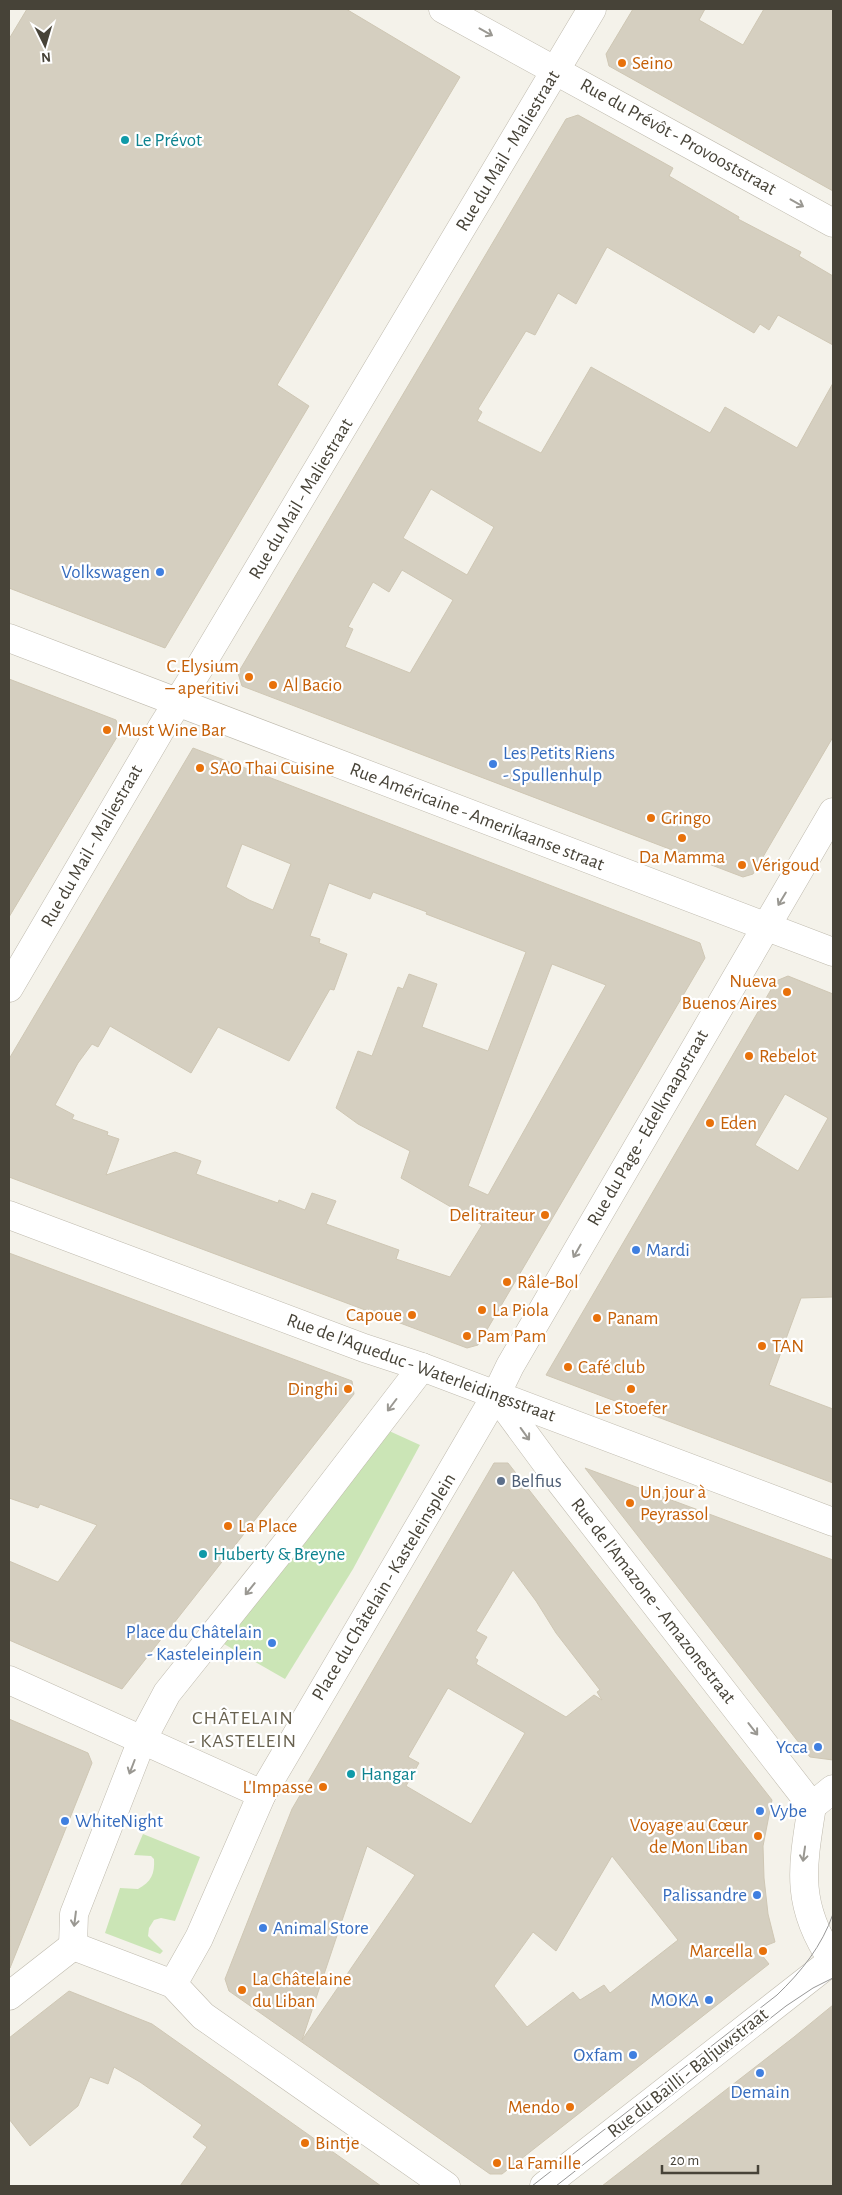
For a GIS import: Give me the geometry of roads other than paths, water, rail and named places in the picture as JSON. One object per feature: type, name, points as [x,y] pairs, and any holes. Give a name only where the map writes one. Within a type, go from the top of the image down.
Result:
[{"type":"street","name":"Rue du Prévôt - Provooststraat","points":[[443,9],[833,223]]},
{"type":"street","name":"Rue du Mail - Maliestraat","points":[[9,988],[592,9]]},
{"type":"street","name":"Rue Américaine - Amerikaanse straat","points":[[9,638],[833,952]]},
{"type":"street","name":"Rue du Page - Edelknaapstraat","points":[[496,1395],[510,1366],[833,812]]},
{"type":"street","name":"Rue de l'Aqueduc - Waterleidingsstraat","points":[[9,1215],[364,1348],[422,1367],[833,1522]]},
{"type":"street","points":[[9,1996],[72,1946],[74,1914],[142,1740],[167,1693],[294,1534],[422,1367]]},
{"type":"street","name":"Place du Châtelain - Kasteleinsplein","points":[[173,1984],[200,1938],[262,1794],[496,1395]]},
{"type":"street","name":"Rue de l'Amazone - Amazonestraat","points":[[496,1395],[552,1471],[812,1806]]},
{"type":"street","points":[[9,1680],[262,1794]]},
{"type":"street","points":[[833,1789],[812,1806],[803,1862],[806,1907],[821,1941],[833,1960]]},
{"type":"street","points":[[72,1946],[173,1984],[203,2016],[446,2186]]},
{"type":"street","name":"Rue du Bailli - Baljuwstraat","points":[[544,2186],[833,1960]]},
{"type":"tram line","points":[[532,2186],[777,1995],[817,1948],[833,1914]]},
{"type":"tram line","points":[[556,2186],[786,2006],[813,1988],[833,1978]]},
{"type":"place","name":"Seino","points":[[622,63]]},
{"type":"place","name":"Le Prévot","points":[[125,140]]},
{"type":"place","name":"Volkswagen","points":[[160,572]]},
{"type":"place","name":"C.Elysium – aperitivi","points":[[249,677]]},
{"type":"place","name":"Al Bacio","points":[[273,685]]},
{"type":"place","name":"Must Wine Bar","points":[[107,730]]},
{"type":"place","name":"Les Petits Riens - Spullenhulp","points":[[493,764]]},
{"type":"place","name":"SAO Thai Cuisine","points":[[200,768]]},
{"type":"place","name":"Gringo","points":[[651,818]]},
{"type":"place","name":"Da Mamma","points":[[682,838]]},
{"type":"place","name":"Vérigoud","points":[[742,865]]},
{"type":"place","name":"Nueva Buenos Aires","points":[[787,992]]},
{"type":"place","name":"Rebelot","points":[[749,1056]]},
{"type":"place","name":"Eden","points":[[710,1123]]},
{"type":"place","name":"Delitraiteur","points":[[545,1215]]},
{"type":"place","name":"Mardi","points":[[636,1250]]},
{"type":"place","name":"Râle-Bol","points":[[507,1282]]},
{"type":"place","name":"La Piola","points":[[482,1310]]},
{"type":"place","name":"Capoue","points":[[412,1315]]},
{"type":"place","name":"Panam","points":[[597,1318]]},
{"type":"place","name":"Pam Pam","points":[[467,1336]]},
{"type":"place","name":"TAN","points":[[762,1346]]},
{"type":"place","name":"Café club","points":[[568,1367]]},
{"type":"place","name":"Dinghi","points":[[348,1389]]},
{"type":"place","name":"Le Stoefer","points":[[631,1389]]},
{"type":"place","name":"Belfius","points":[[501,1481]]},
{"type":"place","name":"Un jour à Peyrassol","points":[[630,1503]]},
{"type":"place","name":"La Place","points":[[228,1526]]},
{"type":"place","name":"Huberty & Breyne","points":[[203,1554]]},
{"type":"place","name":"Place du Châtelain - Kasteleinplein","points":[[272,1643]]},
{"type":"place","name":"Ycca","points":[[818,1747]]},
{"type":"place","name":"Hangar","points":[[351,1774]]},
{"type":"place","name":"L'Impasse","points":[[323,1787]]},
{"type":"place","name":"Vybe","points":[[760,1811]]},
{"type":"place","name":"WhiteNight","points":[[65,1821]]},
{"type":"place","name":"Voyage au Cœur de Mon Liban","points":[[758,1836]]},
{"type":"place","name":"Palissandre","points":[[757,1895]]},
{"type":"place","name":"Animal Store","points":[[263,1928]]},
{"type":"place","name":"Marcella","points":[[763,1951]]},
{"type":"place","name":"La Châtelaine du Liban","points":[[242,1990]]},
{"type":"place","name":"MOKA","points":[[709,2000]]},
{"type":"place","name":"Oxfam","points":[[633,2055]]},
{"type":"place","name":"Demain","points":[[760,2073]]},
{"type":"place","name":"Mendo","points":[[570,2107]]},
{"type":"place","name":"Bintje","points":[[305,2143]]},
{"type":"place","name":"La Famille","points":[[497,2163]]},
{"type":"district","name":"CHÂTELAIN - KASTELEIN","points":[[243,1730]]}]
